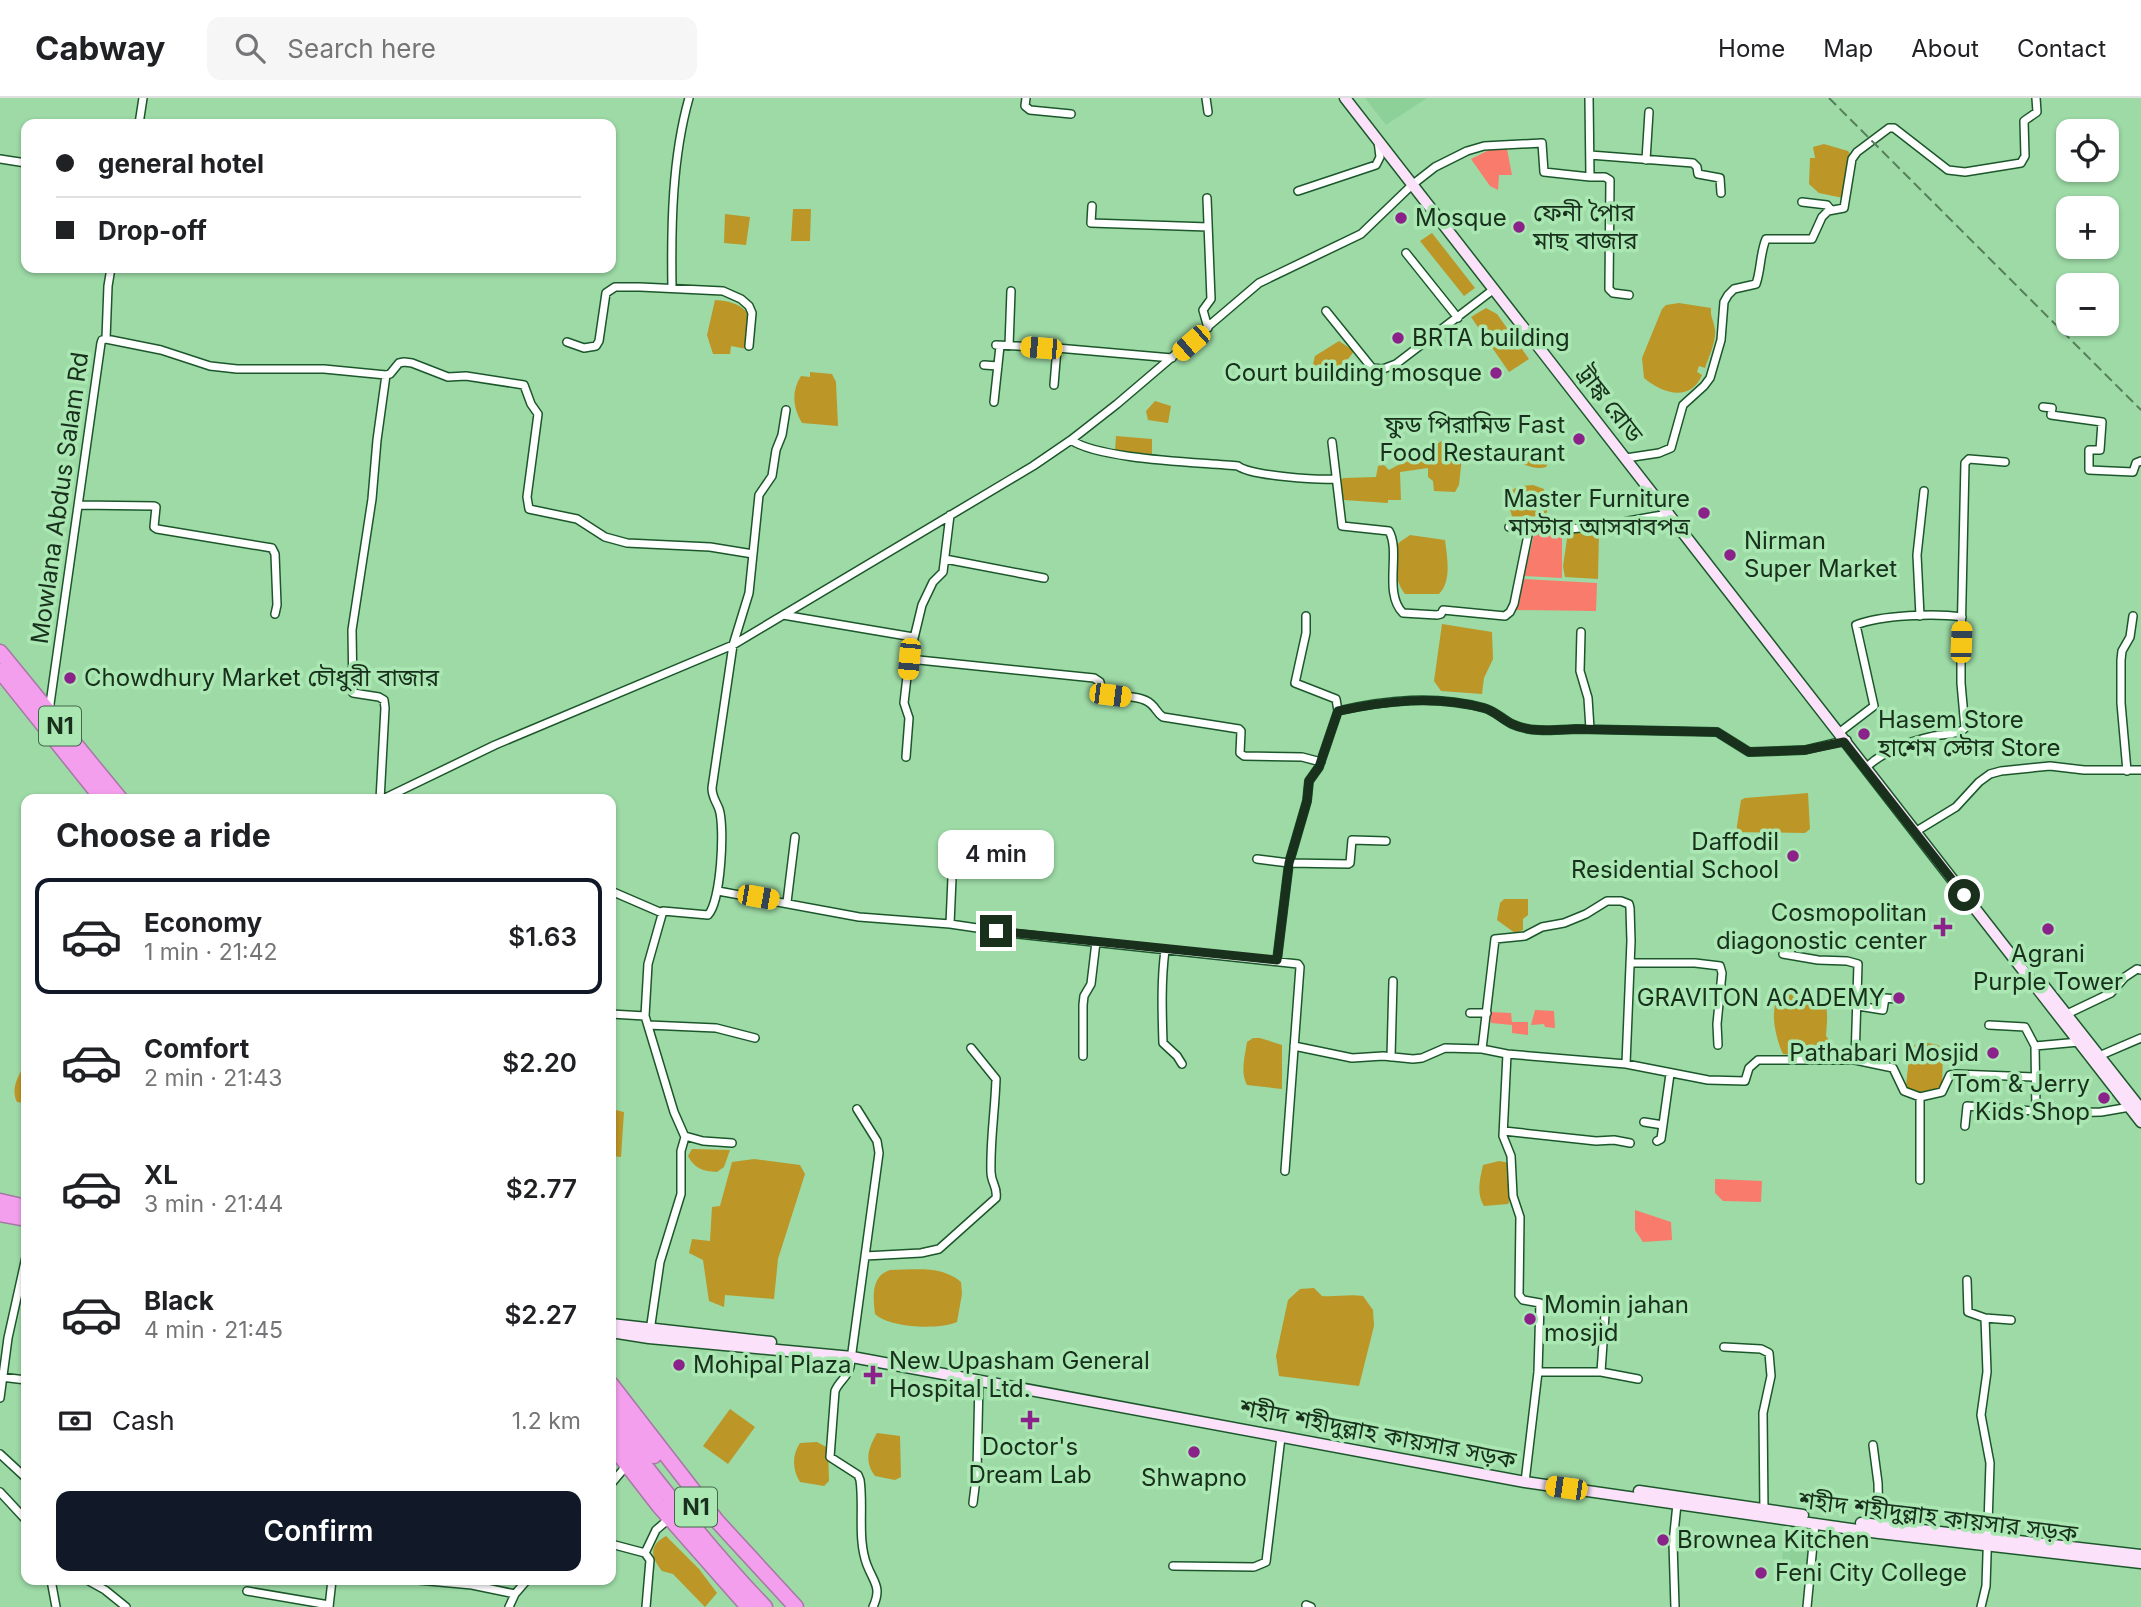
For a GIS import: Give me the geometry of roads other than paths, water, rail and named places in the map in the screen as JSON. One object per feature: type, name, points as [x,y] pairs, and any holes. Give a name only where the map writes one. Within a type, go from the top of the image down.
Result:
[{"type":"highway","name":"N1","points":[[0,652],[116,794]]},
{"type":"highway","name":"N1","points":[[0,671],[98,794]]},
{"type":"highway","points":[[0,1201],[21,1206]]},
{"type":"highway","points":[[0,1214],[21,1218]]},
{"type":"highway","points":[[616,1390],[717,1521],[796,1607]]},
{"type":"highway","name":"N1","points":[[616,1409],[744,1563],[786,1607]]},
{"type":"highway","name":"N1","points":[[616,1428],[683,1514],[765,1607]]},
{"type":"highway","points":[[616,1451],[670,1518],[748,1607]]},
{"type":"main road","name":"ট্রাঙ্ক রোড","points":[[1345,98],[1918,831],[2067,1014],[2136,1108],[2141,1122]]},
{"type":"main road","name":"ট্রাঙ্ক রোড","points":[[1844,737],[1869,765],[2079,1042],[2136,1108]]},
{"type":"main road","name":"শহীদ শহীদুল্লাহ কায়সার সড়ক","points":[[616,1325],[650,1334]]},
{"type":"main road","name":"শহীদ শহীদুল্লাহ কায়সার সড়ক","points":[[616,1332],[852,1354],[1525,1479],[1879,1530]]},
{"type":"main road","name":"শহীদ শহীদুল্লাহ কায়সার সড়ক","points":[[852,1354],[979,1381],[1281,1437],[1677,1504],[1764,1512],[1815,1524],[1987,1542],[2141,1563]]},
{"type":"main road","name":"শহীদ শহীদুল্লাহ কায়সার সড়ক","points":[[1987,1542],[2141,1555]]},
{"type":"street","points":[[140,119],[143,98]]},
{"type":"street","points":[[672,288],[672,217],[679,153],[689,98]]},
{"type":"street","points":[[1026,98],[1025,106],[1030,110],[1071,114]]},
{"type":"street","points":[[1206,98],[1208,112]]},
{"type":"street","points":[[1589,98],[1590,177]]},
{"type":"street","points":[[1626,458],[1647,456],[1671,448],[1683,405],[1704,386],[1714,368],[1724,327],[1724,302],[1728,295],[1734,289],[1756,284],[1766,239],[1812,239],[1822,217],[1832,210],[1844,208],[1852,159],[1857,152],[1889,128],[1899,131],[1948,170],[1965,172],[2021,163],[2025,156],[2024,121],[2037,112],[2036,98]]},
{"type":"street","points":[[1646,160],[1649,112]]},
{"type":"street","points":[[1298,191],[1376,165],[1380,157],[1378,141]]},
{"type":"street","points":[[393,794],[495,745],[733,645],[1033,466],[1071,440],[1173,358],[1259,284],[1361,234],[1412,185],[1436,167],[1467,151],[1484,146],[1540,142],[1544,144],[1544,172],[1605,177],[1610,180],[1609,289],[1614,293],[1629,295]]},
{"type":"street","points":[[1590,155],[1693,163],[1698,174],[1720,178],[1721,194]]},
{"type":"street","points":[[0,159],[21,162]]},
{"type":"street","points":[[1207,198],[1211,299],[1203,310],[1208,328]]},
{"type":"street","points":[[1802,202],[1820,204],[1832,210]]},
{"type":"street","points":[[1092,205],[1091,223],[1208,227]]},
{"type":"street","points":[[1406,253],[1458,318]]},
{"type":"street","points":[[106,339],[110,273]]},
{"type":"street","points":[[567,342],[584,348],[596,346],[599,341],[604,299],[611,289],[640,287],[723,291],[746,302],[752,313],[749,346]]},
{"type":"street","points":[[1355,377],[1371,367],[1384,369],[1396,364],[1494,289]]},
{"type":"street","points":[[1009,346],[1011,291]]},
{"type":"street","points":[[1326,311],[1371,367]]},
{"type":"street","name":"Mowlana Abdus Salam Rd","points":[[49,713],[102,340],[161,350],[210,366],[237,369],[324,369],[386,375]]},
{"type":"street","points":[[993,402],[998,346],[1058,348],[1173,358]]},
{"type":"street","points":[[1054,385],[1058,348]]},
{"type":"street","points":[[380,794],[386,708],[384,700],[379,697],[353,693],[352,630],[373,499],[377,440],[386,375],[396,366],[404,362],[412,363],[448,377],[466,376],[524,385],[538,414],[527,496],[529,509],[577,519],[605,537],[627,543],[710,547],[753,554]]},
{"type":"street","points":[[984,365],[998,366]]},
{"type":"street","points":[[2043,407],[2052,408],[2051,415],[2102,422],[2100,450],[2089,450],[2089,470],[2133,472],[2136,463],[2141,461]]},
{"type":"street","points":[[616,893],[662,913],[665,911],[708,915],[713,910],[718,891],[721,856],[720,813],[712,788],[733,645],[749,593],[759,495],[772,476],[786,410]]},
{"type":"street","points":[[1071,440],[1080,446],[1118,454],[1238,466],[1246,471],[1336,479]]},
{"type":"street","points":[[1332,442],[1342,526],[1388,531],[1391,536],[1395,593],[1403,613],[1437,615],[1443,610],[1505,616],[1514,604],[1530,530]]},
{"type":"street","points":[[1869,765],[1880,756],[1906,745],[1934,736],[1961,732],[1965,728],[1961,683],[1966,460],[2005,462]]},
{"type":"street","points":[[1920,615],[1917,555],[1924,491]]},
{"type":"street","points":[[79,505],[154,506],[154,527],[157,529],[272,548],[275,554],[275,614]]},
{"type":"street","points":[[1509,527],[1569,531],[1670,514]]},
{"type":"street","points":[[906,757],[909,718],[904,704],[909,659],[922,605],[933,582],[942,574],[950,515]]},
{"type":"street","points":[[945,559],[1044,578]]},
{"type":"street","points":[[783,615],[913,638]]},
{"type":"street","points":[[1338,711],[1376,703],[1411,700],[1485,708],[1519,726],[1553,731],[1590,729],[1717,732],[1749,752],[1805,750],[1844,737],[1874,706],[1856,625],[1920,615],[1962,617]]},
{"type":"street","points":[[2127,771],[2121,703],[2121,660],[2122,651],[2130,637],[2133,616]]},
{"type":"street","points":[[1277,960],[1289,863],[1307,801],[1309,781],[1321,762],[1338,711],[1336,699],[1295,683],[1306,633],[1306,617]]},
{"type":"street","points":[[1581,632],[1580,671],[1588,698],[1590,729]]},
{"type":"street","points":[[909,659],[1094,678],[1100,682],[1105,694],[1141,699],[1153,705],[1156,712],[1163,717],[1239,729],[1240,752],[1244,756],[1301,757],[1321,762]]},
{"type":"street","points":[[1918,831],[1956,807],[1990,774],[2001,771],[2050,766],[2084,770],[2141,771]]},
{"type":"street","points":[[787,902],[795,837]]},
{"type":"street","points":[[1257,859],[1289,863],[1349,864],[1352,840],[1386,841]]},
{"type":"street","points":[[950,924],[953,855]]},
{"type":"street","points":[[718,891],[859,917],[950,924],[1292,962],[1300,967],[1284,1171]]},
{"type":"street","points":[[1482,1049],[1488,988],[1497,937],[1504,939],[1525,936],[1542,927],[1575,919],[1607,901],[1622,901],[1629,904],[1630,908],[1626,1064]]},
{"type":"street","points":[[650,1334],[660,1262],[681,1194],[681,1151],[685,1136],[674,1112],[645,1016],[648,964],[662,913]]},
{"type":"street","points":[[1083,1056],[1084,996],[1091,984],[1096,942]]},
{"type":"street","points":[[1165,950],[1161,985],[1163,1043],[1182,1064]]},
{"type":"street","points":[[1783,954],[1858,964],[1855,1060]]},
{"type":"street","points":[[1630,963],[1695,963],[1720,966],[1722,973],[1717,1024],[1718,1045]]},
{"type":"street","points":[[2067,1014],[2111,993],[2125,977],[2137,969],[2141,970]]},
{"type":"street","points":[[1391,1057],[1393,981]]},
{"type":"street","points":[[1858,1006],[1883,1010],[1885,998],[1896,999]]},
{"type":"street","points":[[1470,1013],[1486,1013]]},
{"type":"street","points":[[616,1014],[645,1016]]},
{"type":"street","points":[[648,1025],[716,1028],[755,1038]]},
{"type":"street","points":[[1989,1025],[2025,1027],[2035,1046],[2036,1111]]},
{"type":"street","points":[[2099,1056],[2141,1038]]},
{"type":"street","points":[[2035,1046],[2079,1042]]},
{"type":"street","points":[[1294,1046],[1352,1058],[1413,1059],[1445,1048],[1482,1049],[1507,1054],[1626,1064],[1708,1080],[1744,1082],[1749,1068],[1758,1060],[1855,1060],[1893,1068],[1904,1091],[1920,1097],[1942,1092],[1950,1075],[2034,1077]]},
{"type":"street","points":[[865,1256],[920,1254],[939,1249],[996,1198],[997,1188],[991,1178],[990,1169],[990,1136],[996,1079],[971,1048]]},
{"type":"street","points":[[1507,1054],[1504,1130],[1505,1145],[1511,1156],[1513,1196],[1520,1217],[1519,1295],[1523,1300],[1540,1303],[1538,1372],[1525,1479]]},
{"type":"street","points":[[1657,1141],[1661,1139],[1670,1074]]},
{"type":"street","points":[[1920,1097],[1920,1180]]},
{"type":"street","points":[[1965,1126],[1967,1106],[2101,1112],[2136,1108]]},
{"type":"street","points":[[857,1109],[878,1146],[852,1354],[847,1376],[835,1391],[830,1457],[858,1475],[860,1480],[866,1564],[877,1584],[873,1607]]},
{"type":"street","points":[[1644,1122],[1663,1125]]},
{"type":"street","points":[[1504,1130],[1630,1143]]},
{"type":"street","points":[[685,1136],[703,1141],[732,1143]]},
{"type":"street","points":[[0,1398],[8,1338],[21,1280]]},
{"type":"street","points":[[1967,1280],[1968,1312],[1984,1318],[2011,1320]]},
{"type":"street","points":[[1601,1372],[1605,1314]]},
{"type":"street","points":[[1981,1607],[1986,1586],[1990,1463],[1980,1415],[1987,1372],[1984,1318]]},
{"type":"street","points":[[1724,1347],[1761,1349],[1769,1353],[1771,1376],[1763,1413],[1764,1512]]},
{"type":"street","points":[[1538,1372],[1601,1372],[1638,1379]]},
{"type":"street","points":[[2,1377],[21,1379]]},
{"type":"street","points":[[973,1503],[977,1471],[979,1381]]},
{"type":"street","points":[[1173,1566],[1254,1567],[1266,1562],[1281,1437]]},
{"type":"street","points":[[1873,1445],[1878,1483],[1879,1530]]},
{"type":"street","points":[[0,1454],[21,1473]]},
{"type":"street","points":[[616,1478],[627,1465]]},
{"type":"street","points":[[0,1492],[19,1513]]},
{"type":"street","points":[[1675,1607],[1672,1543],[1677,1504]]},
{"type":"street","points":[[645,1553],[656,1530],[670,1518]]},
{"type":"street","points":[[1807,1607],[1815,1524]]},
{"type":"street","points":[[616,1545],[645,1553],[650,1560],[646,1607]]},
{"type":"street","points":[[52,1585],[56,1607]]},
{"type":"street","points":[[96,1585],[125,1607]]},
{"type":"street","points":[[247,1591],[329,1606],[331,1585]]},
{"type":"street","points":[[476,1585],[515,1594]]},
{"type":"street","points":[[509,1607],[523,1585]]},
{"type":"railway","points":[[1829,98],[2141,410]]},
{"type":"place","name":"Mosque","points":[[1401,218]]},
{"type":"place","name":"ফেনী পৈার মাছ বাজার","points":[[1519,227]]},
{"type":"place","name":"BRTA building","points":[[1398,338]]},
{"type":"place","name":"Court building mosque","points":[[1496,373]]},
{"type":"place","name":"ফুড পিরামিড Fast Food Restaurant","points":[[1579,439]]},
{"type":"place","name":"Master Furniture মাস্টার আসবাবপত্র","points":[[1704,513]]},
{"type":"place","name":"Nirman Super Market","points":[[1730,555]]},
{"type":"place","name":"Chowdhury Market চৌধুরী বাজার","points":[[70,678]]},
{"type":"place","name":"Hasem Store হাশেম স্টোর Store","points":[[1864,734]]},
{"type":"place","name":"Daffodil Residential School","points":[[1793,856]]},
{"type":"place","name":"Cosmopolitan diagonostic center","points":[[1943,927]]},
{"type":"place","name":"Agrani Purple Tower","points":[[2048,929]]},
{"type":"place","name":"GRAVITON ACADEMY","points":[[1899,998]]},
{"type":"place","name":"Pathabari Mosjid","points":[[1993,1053]]},
{"type":"place","name":"Tom & Jerry Kids Shop","points":[[2104,1098]]},
{"type":"place","name":"Momin jahan mosjid","points":[[1530,1319]]},
{"type":"place","name":"Mohipal Plaza","points":[[679,1365]]},
{"type":"place","name":"New Upasham General Hospital Ltd.","points":[[873,1375]]},
{"type":"place","name":"Doctor's Dream Lab","points":[[1030,1420]]},
{"type":"place","name":"Shwapno","points":[[1194,1452]]},
{"type":"place","name":"Brownea Kitchen","points":[[1663,1540]]},
{"type":"place","name":"Feni City College","points":[[1761,1573]]}]
